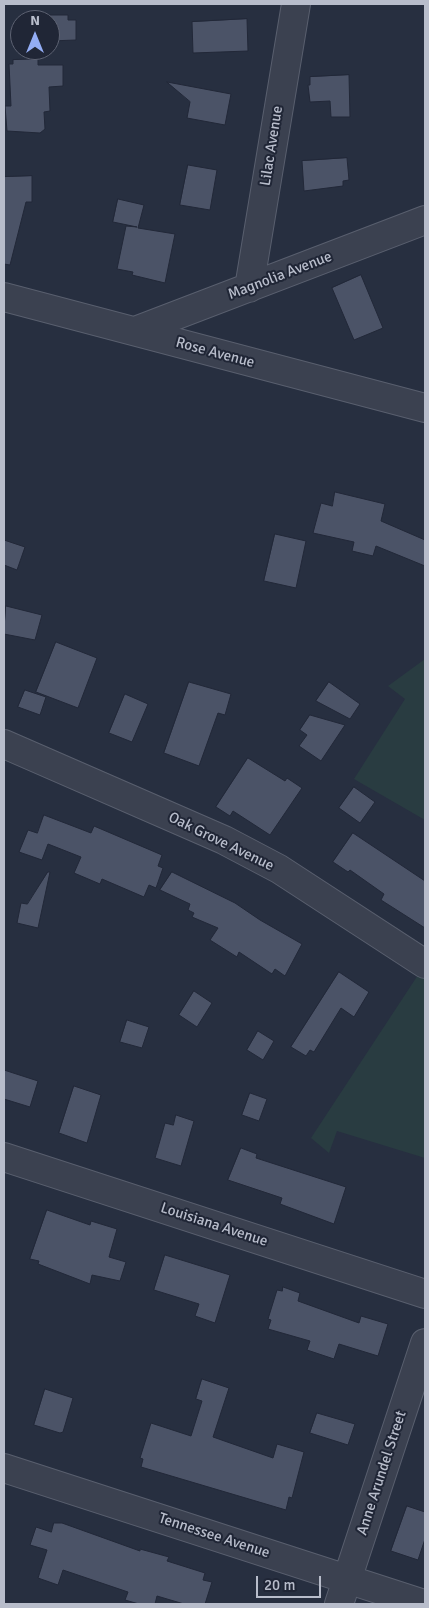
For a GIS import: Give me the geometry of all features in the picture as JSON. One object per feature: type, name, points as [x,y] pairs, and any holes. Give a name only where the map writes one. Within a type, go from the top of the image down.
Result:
[{"type":"street","name":"Lilac Avenue","points":[[249,288],[296,4]]},
{"type":"street","name":"Magnolia Avenue","points":[[135,332],[425,220]]},
{"type":"street","name":"Rose Avenue","points":[[4,297],[425,408]]},
{"type":"street","name":"Oak Grove Avenue","points":[[4,744],[224,840],[279,869],[425,964]]},
{"type":"street","name":"Louisiana Avenue","points":[[4,1157],[425,1294]]},
{"type":"street","name":"Anne Arundel Street","points":[[343,1592],[425,1342]]},
{"type":"street","name":"Tennessee Avenue","points":[[4,1468],[343,1592],[424,1604]]},
{"type":"green space","points":[[425,659],[425,820],[354,779],[405,699],[388,686]]},
{"type":"green space","points":[[418,975],[425,979],[425,1158],[337,1131],[329,1153],[311,1138]]},
{"type":"building","points":[[60,15],[68,15],[68,20],[76,20],[76,40],[60,41]]},
{"type":"building","points":[[247,19],[248,51],[193,53],[192,22]]},
{"type":"building","points":[[13,60],[38,60],[38,65],[63,65],[63,86],[49,87],[50,111],[44,112],[45,129],[40,133],[7,131],[5,106],[11,106],[9,64],[13,64]]},
{"type":"building","points":[[349,75],[350,117],[331,117],[330,101],[310,102],[308,85],[310,85],[310,77]]},
{"type":"building","points":[[167,82],[231,94],[225,125],[187,118],[190,102]]},
{"type":"building","points":[[347,158],[349,180],[343,181],[343,186],[304,191],[302,161]]},
{"type":"building","points":[[188,165],[217,170],[210,210],[180,205]]},
{"type":"building","points":[[32,176],[32,202],[26,202],[10,265],[4,264],[4,177]]},
{"type":"building","points":[[118,199],[144,205],[138,228],[175,234],[165,283],[132,275],[133,272],[117,269],[126,226],[137,227],[113,222]]},
{"type":"building","points":[[361,275],[383,328],[354,340],[332,288]]},
{"type":"building","points":[[335,492],[385,504],[381,521],[425,540],[425,566],[376,546],[373,556],[352,551],[354,542],[313,533],[321,503],[332,506]]},
{"type":"building","points":[[275,534],[306,541],[296,588],[264,581]]},
{"type":"building","points":[[4,540],[25,547],[17,570],[4,565]]},
{"type":"building","points":[[6,606],[42,615],[35,640],[4,634]]},
{"type":"building","points":[[56,642],[97,658],[78,708],[36,692]]},
{"type":"building","points":[[189,682],[231,694],[225,715],[218,713],[199,766],[164,753]]},
{"type":"building","points":[[329,682],[360,704],[350,719],[316,701]]},
{"type":"building","points":[[25,690],[46,697],[40,715],[18,707]]},
{"type":"building","points":[[125,694],[148,704],[132,742],[109,733]]},
{"type":"building","points":[[310,715],[345,725],[321,761],[299,746],[307,735],[300,730]]},
{"type":"building","points":[[248,758],[285,781],[287,778],[302,788],[270,835],[233,811],[230,816],[216,807]]},
{"type":"building","points":[[354,787],[375,802],[360,823],[339,808]]},
{"type":"building","points":[[44,815],[91,833],[94,826],[162,855],[158,866],[163,868],[156,888],[149,885],[144,897],[102,879],[100,884],[74,873],[81,857],[48,844],[42,860],[19,852],[28,830],[37,833]]},
{"type":"building","points":[[353,833],[425,881],[425,928],[381,900],[384,894],[350,870],[348,872],[333,862]]},
{"type":"building","points":[[48,872],[50,872],[38,928],[17,923],[21,903],[27,904]]},
{"type":"building","points":[[172,872],[235,903],[302,944],[285,976],[275,969],[272,974],[239,952],[237,957],[210,940],[218,928],[192,917],[194,913],[188,910],[190,904],[160,890]]},
{"type":"building","points":[[339,972],[369,992],[354,1017],[341,1008],[314,1052],[310,1050],[306,1056],[291,1047]]},
{"type":"building","points":[[194,991],[212,1003],[197,1027],[179,1015]]},
{"type":"building","points":[[127,1020],[149,1027],[142,1048],[120,1042]]},
{"type":"building","points":[[258,1031],[274,1041],[263,1060],[247,1050]]},
{"type":"building","points":[[4,1070],[38,1081],[30,1107],[4,1099]]},
{"type":"building","points":[[74,1086],[101,1095],[87,1143],[59,1133]]},
{"type":"building","points":[[250,1093],[267,1099],[259,1121],[242,1115]]},
{"type":"building","points":[[176,1115],[194,1121],[181,1166],[155,1158],[165,1123],[173,1125]]},
{"type":"building","points":[[241,1148],[257,1154],[256,1158],[346,1187],[334,1224],[280,1204],[282,1198],[228,1180]]},
{"type":"building","points":[[47,1210],[90,1225],[91,1221],[117,1229],[109,1257],[126,1262],[120,1281],[92,1275],[90,1284],[38,1264],[39,1261],[30,1259]]},
{"type":"building","points":[[165,1255],[230,1275],[215,1323],[195,1316],[199,1304],[154,1290]]},
{"type":"building","points":[[283,1287],[300,1293],[298,1301],[359,1323],[361,1316],[388,1324],[378,1356],[339,1344],[334,1359],[307,1350],[310,1341],[268,1329],[271,1320],[268,1319],[277,1290],[282,1291]]},
{"type":"building","points":[[202,1379],[229,1388],[213,1437],[273,1458],[277,1444],[304,1452],[292,1498],[289,1497],[286,1510],[141,1467],[143,1459],[140,1458],[151,1423],[191,1436],[202,1401],[196,1399]]},
{"type":"building","points":[[45,1389],[73,1398],[63,1432],[60,1433],[34,1425]]},
{"type":"building","points":[[317,1413],[355,1424],[348,1445],[310,1433]]},
{"type":"building","points":[[407,1506],[425,1512],[425,1539],[418,1560],[391,1551]]},
{"type":"building","points":[[54,1523],[62,1523],[140,1551],[140,1549],[169,1557],[167,1561],[205,1573],[203,1580],[212,1582],[205,1604],[184,1604],[157,1596],[155,1604],[139,1604],[125,1600],[128,1592],[63,1570],[58,1585],[38,1578],[47,1550],[30,1545],[36,1527],[51,1532]]}]
